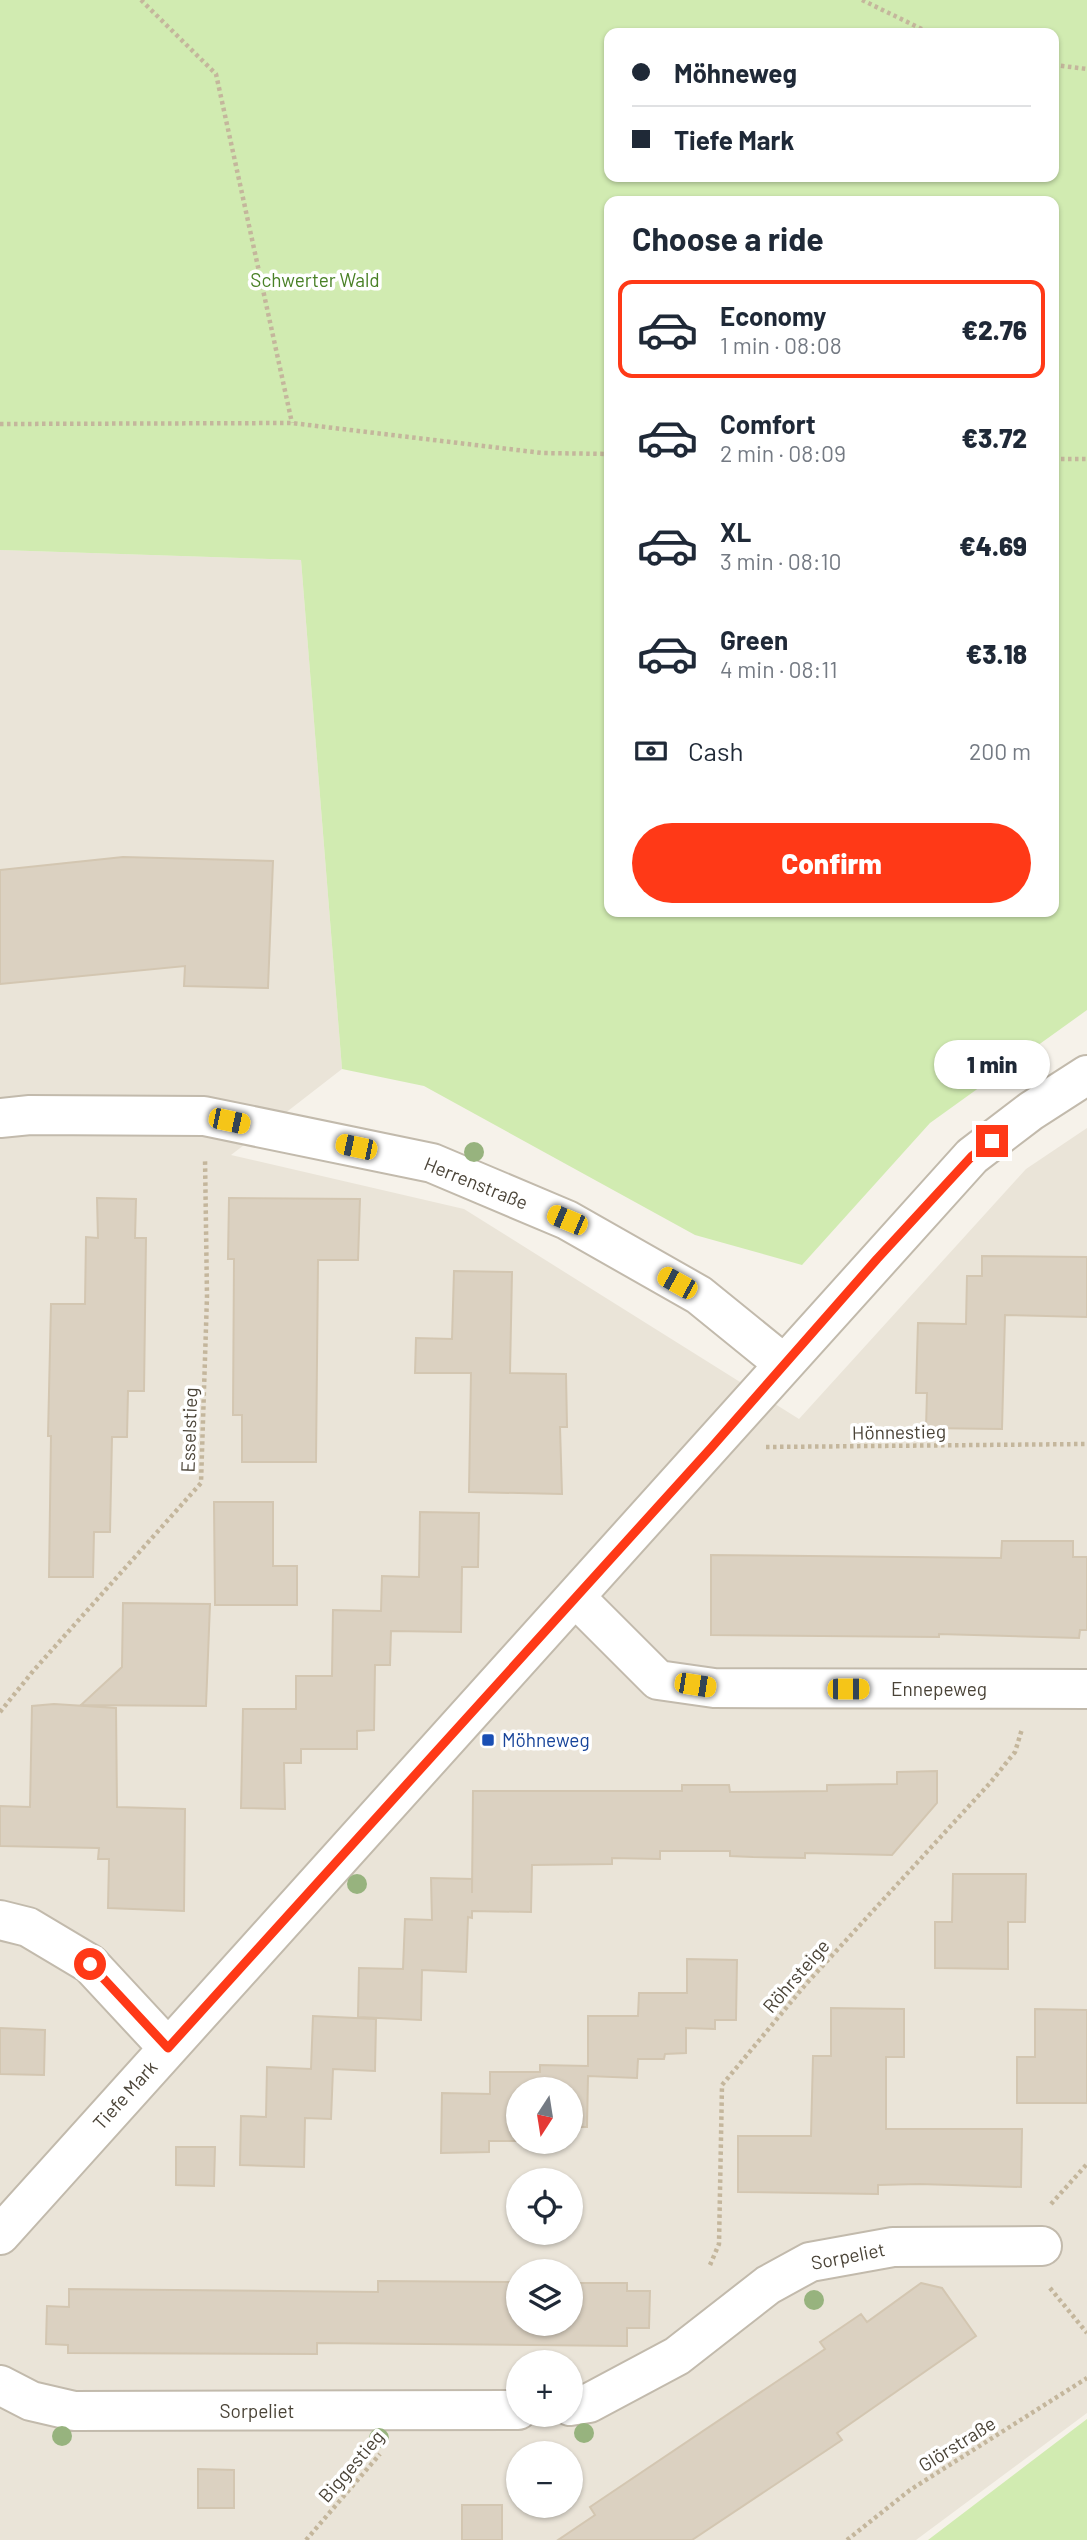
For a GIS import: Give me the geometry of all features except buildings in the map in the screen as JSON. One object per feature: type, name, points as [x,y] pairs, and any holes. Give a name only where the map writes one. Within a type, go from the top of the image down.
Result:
[{"type":"street","name":"Tiefe Mark","points":[[0,2235],[972,1156],[1031,1111],[1087,1075]]},
{"type":"street","name":"Herrenstraße","points":[[0,1118],[30,1115],[204,1116],[432,1163],[567,1220],[687,1288],[785,1364]]},
{"type":"street","name":"Ennepeweg","points":[[575,1597],[658,1680],[714,1688],[1087,1689]]},
{"type":"street","points":[[0,1920],[28,1927],[90,1964],[168,2048]]},
{"type":"street","name":"Sorpeliet","points":[[583,2404],[677,2356],[768,2285],[810,2262],[893,2247],[1042,2245]]},
{"type":"street","name":"Sorpeliet","points":[[0,2385],[31,2401],[74,2411],[506,2410]]},
{"type":"path","points":[[141,0],[216,74],[292,423]]},
{"type":"path","points":[[862,0],[920,28]]},
{"type":"path","points":[[1059,66],[1087,69]]},
{"type":"path","points":[[0,424],[292,423],[542,453],[604,454]]},
{"type":"path","points":[[1059,459],[1087,459]]},
{"type":"path","name":"Esselstieg","points":[[0,1712],[34,1670],[201,1483],[207,1296],[204,1116]]},
{"type":"path","name":"Hönnestieg","points":[[711,1448],[1087,1444]]},
{"type":"path","name":"Röhrsteige","points":[[710,2265],[719,2244],[722,2085],[806,1984],[1015,1752]]},
{"type":"path","points":[[1051,2290],[1087,2333]]},
{"type":"path","name":"Glörstraße","points":[[848,2540],[910,2490],[1087,2378]]},
{"type":"path","name":"Biggestieg","points":[[306,2540],[417,2411]]},
{"type":"shaded area","points":[[0,550],[301,560],[342,1069],[231,1155],[464,1209],[799,1419],[1026,1169],[1087,1128],[1087,2413],[916,2540],[0,2540]]},
{"type":"green space","name":"Schwerter Wald","points":[[0,0],[1087,0],[1087,1010],[930,1123],[802,1265],[695,1235],[424,1086],[342,1069],[301,560],[0,550]]},
{"type":"green space","points":[[1087,2419],[1087,2540],[928,2540]]},
{"type":"place","name":"Möhneweg","points":[[488,1740]]},
{"type":"route","points":[[90,1964],[168,2048],[711,1448],[877,1259],[972,1156],[992,1141]]}]
